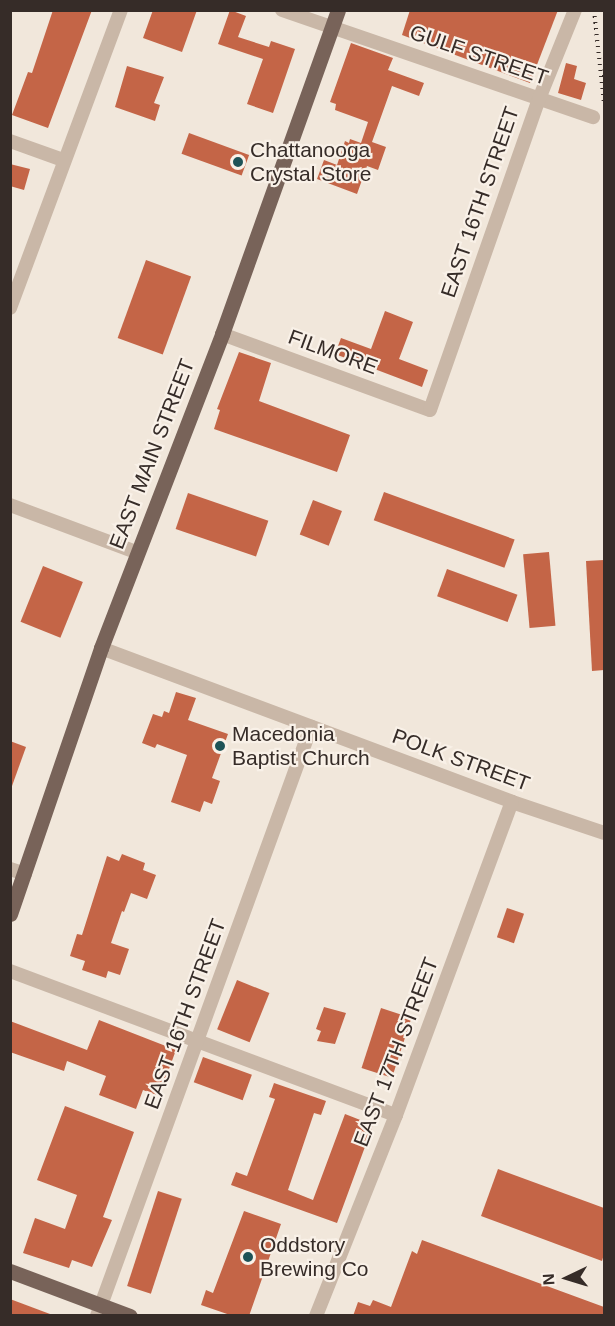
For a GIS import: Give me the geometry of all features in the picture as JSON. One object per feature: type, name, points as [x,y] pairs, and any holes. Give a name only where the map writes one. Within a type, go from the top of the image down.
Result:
[{"type":"main road","name":"EAST MAIN STREET","points":[[10,914],[18,872],[136,552],[222,334],[338,10]]},
{"type":"main road","points":[[10,1271],[99,1310],[130,1316]]},
{"type":"street","points":[[10,308],[63,160],[121,10]]},
{"type":"street","name":"GULF STREET","points":[[282,10],[593,117]]},
{"type":"street","name":"EAST 16TH STREET","points":[[430,410],[539,99],[575,10]]},
{"type":"street","points":[[10,141],[63,160]]},
{"type":"street","name":"FILMORE","points":[[222,334],[430,410]]},
{"type":"street","points":[[10,505],[136,552]]},
{"type":"street","name":"POLK STREET","points":[[101,648],[512,802],[604,832]]},
{"type":"street","name":"EAST 16TH STREET","points":[[99,1310],[311,727]]},
{"type":"street","name":"EAST 17TH STREET","points":[[316,1316],[396,1115],[512,802]]},
{"type":"street","points":[[10,972],[396,1115]]},
{"type":"building","points":[[53,10],[92,10],[48,128],[12,115],[28,72],[32,73]]},
{"type":"building","points":[[153,10],[197,10],[182,52],[143,38]]},
{"type":"building","points":[[230,10],[246,16],[238,37],[269,47],[271,41],[295,49],[273,113],[247,104],[263,59],[218,44]]},
{"type":"building","points":[[410,10],[558,10],[530,83],[402,35]]},
{"type":"building","points":[[351,43],[393,58],[388,70],[424,83],[419,96],[392,86],[372,142],[386,147],[378,170],[367,166],[357,194],[317,179],[324,160],[337,165],[345,141],[349,143],[350,139],[361,143],[368,122],[335,110],[336,104],[330,102]]},
{"type":"building","points":[[566,63],[577,66],[574,79],[586,83],[581,100],[558,93]]},
{"type":"building","points":[[127,66],[164,77],[154,103],[160,105],[155,121],[115,107]]},
{"type":"building","points":[[189,133],[249,155],[242,176],[181,154]]},
{"type":"building","points":[[10,164],[30,169],[24,190],[10,186]]},
{"type":"building","points":[[146,260],[191,276],[163,354],[118,338]]},
{"type":"building","points":[[385,311],[413,322],[399,359],[428,370],[422,387],[335,354],[341,338],[371,349]]},
{"type":"building","points":[[239,352],[271,363],[259,401],[350,435],[337,472],[214,429],[220,410],[217,409]]},
{"type":"building","points":[[384,492],[515,540],[504,568],[374,520]]},
{"type":"building","points":[[188,493],[268,521],[256,557],[176,529]]},
{"type":"building","points":[[313,500],[342,511],[329,546],[300,535]]},
{"type":"building","points":[[549,552],[555,626],[530,628],[523,554]]},
{"type":"building","points":[[604,560],[604,670],[592,671],[586,561]]},
{"type":"building","points":[[43,566],[83,582],[60,638],[21,622]]},
{"type":"building","points":[[447,569],[517,595],[508,622],[437,596]]},
{"type":"building","points":[[176,692],[196,698],[188,720],[228,734],[212,778],[220,781],[212,804],[204,801],[200,812],[171,802],[187,755],[157,744],[155,748],[142,743],[153,714],[162,717],[164,711],[169,713]]},
{"type":"building","points":[[10,741],[26,747],[12,786],[10,785]]},
{"type":"building","points":[[122,854],[145,863],[143,870],[156,875],[147,899],[131,893],[124,912],[122,911],[111,943],[129,949],[120,975],[108,971],[106,978],[82,970],[85,961],[70,956],[77,934],[82,935],[107,856],[119,861]]},
{"type":"building","points":[[507,908],[524,914],[514,943],[497,937]]},
{"type":"building","points":[[237,980],[269,993],[250,1042],[217,1029]]},
{"type":"building","points":[[324,1007],[346,1013],[335,1044],[317,1041],[321,1031],[316,1029]]},
{"type":"building","points":[[381,1008],[411,1018],[392,1078],[362,1068]]},
{"type":"building","points":[[99,1020],[176,1050],[159,1096],[143,1090],[136,1109],[99,1095],[106,1076],[67,1061],[64,1071],[10,1052],[10,1021],[87,1050]]},
{"type":"building","points":[[203,1057],[252,1075],[243,1100],[194,1082]]},
{"type":"building","points":[[274,1083],[326,1101],[321,1115],[314,1113],[288,1190],[313,1200],[345,1114],[373,1125],[337,1223],[231,1185],[236,1172],[247,1176],[275,1099],[269,1097]]},
{"type":"building","points":[[65,1106],[134,1132],[103,1217],[112,1220],[92,1267],[72,1260],[69,1268],[23,1253],[35,1218],[65,1229],[77,1195],[37,1180]]},
{"type":"building","points":[[498,1169],[604,1208],[602,1261],[481,1216]]},
{"type":"building","points":[[158,1191],[182,1199],[151,1294],[127,1286]]},
{"type":"building","name":"Oddstory Brewing Co","points":[[244,1211],[281,1224],[249,1316],[233,1316],[201,1305],[206,1290],[213,1293]]},
{"type":"building","points":[[422,1240],[604,1307],[604,1316],[353,1316],[358,1302],[370,1306],[373,1300],[391,1307],[412,1251],[417,1254]]},
{"type":"building","points":[[10,1299],[50,1314],[50,1316],[10,1316]]},
{"type":"railway","points":[[594,10],[604,103]]},
{"type":"place","name":"Chattanooga Crystal Store","points":[[238,162]]},
{"type":"place","name":"Macedonia Baptist Church","points":[[220,746]]},
{"type":"place","name":"Oddstory Brewing Co","points":[[248,1257]]}]
